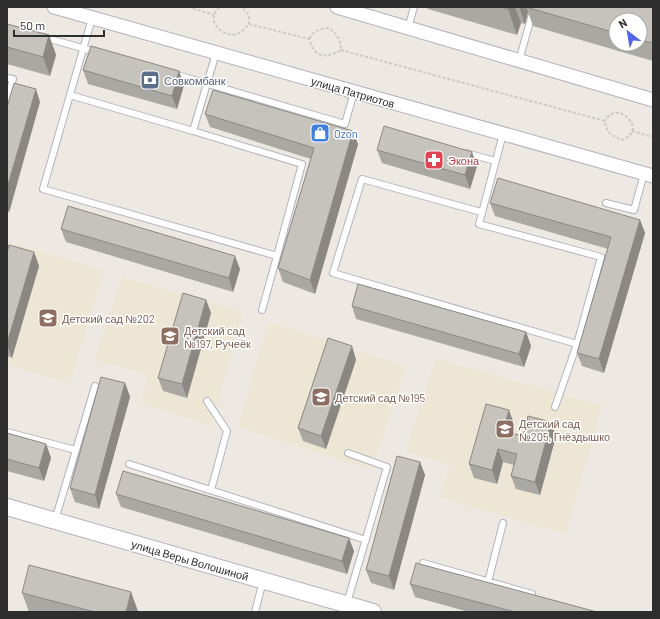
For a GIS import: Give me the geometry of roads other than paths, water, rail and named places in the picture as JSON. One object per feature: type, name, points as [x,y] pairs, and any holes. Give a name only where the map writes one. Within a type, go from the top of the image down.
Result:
[{"type":"street","name":"улица Патриотов","points":[[54,7],[648,175]]},
{"type":"street","points":[[337,7],[653,100]]},
{"type":"street","name":"улица Веры Волошиной","points":[[7,507],[373,612]]},
{"type":"lane","points":[[408,28],[414,7]]},
{"type":"lane","points":[[518,60],[534,7]]},
{"type":"lane","points":[[92,18],[43,189],[277,256]]},
{"type":"lane","points":[[38,35],[105,55]]},
{"type":"lane","points":[[193,131],[216,53]]},
{"type":"lane","points":[[171,73],[345,124],[354,92]]},
{"type":"lane","points":[[7,78],[13,79],[7,100]]},
{"type":"lane","points":[[70,95],[302,164],[262,310]]},
{"type":"lane","points":[[503,134],[479,224],[601,257],[577,344],[555,407]]},
{"type":"lane","points":[[460,151],[495,161]]},
{"type":"lane","points":[[606,203],[634,210],[648,175]]},
{"type":"lane","points":[[481,212],[362,179],[333,273],[577,344]]},
{"type":"lane","points":[[54,521],[95,386]]},
{"type":"lane","points":[[207,401],[227,431],[210,490]]},
{"type":"lane","points":[[7,432],[76,450]]},
{"type":"lane","points":[[347,605],[387,467],[348,453]]},
{"type":"lane","points":[[130,464],[366,540]]},
{"type":"lane","points":[[488,582],[503,524]]},
{"type":"lane","points":[[423,563],[540,597]]},
{"type":"lane","points":[[254,612],[263,581]]},
{"type":"place","name":"Совкомбанк","points":[[150,80]]},
{"type":"place","name":"Ozon","points":[[320,133]]},
{"type":"place","name":"Экона","points":[[434,160]]},
{"type":"place","name":"Детский сад №202","points":[[48,318]]},
{"type":"place","name":"Детский сад №197, Ручеёк","points":[[170,336]]},
{"type":"place","name":"Детский сад №195","points":[[321,397]]},
{"type":"place","name":"Детский сад №205, Гнёздышко","points":[[505,429]]}]
